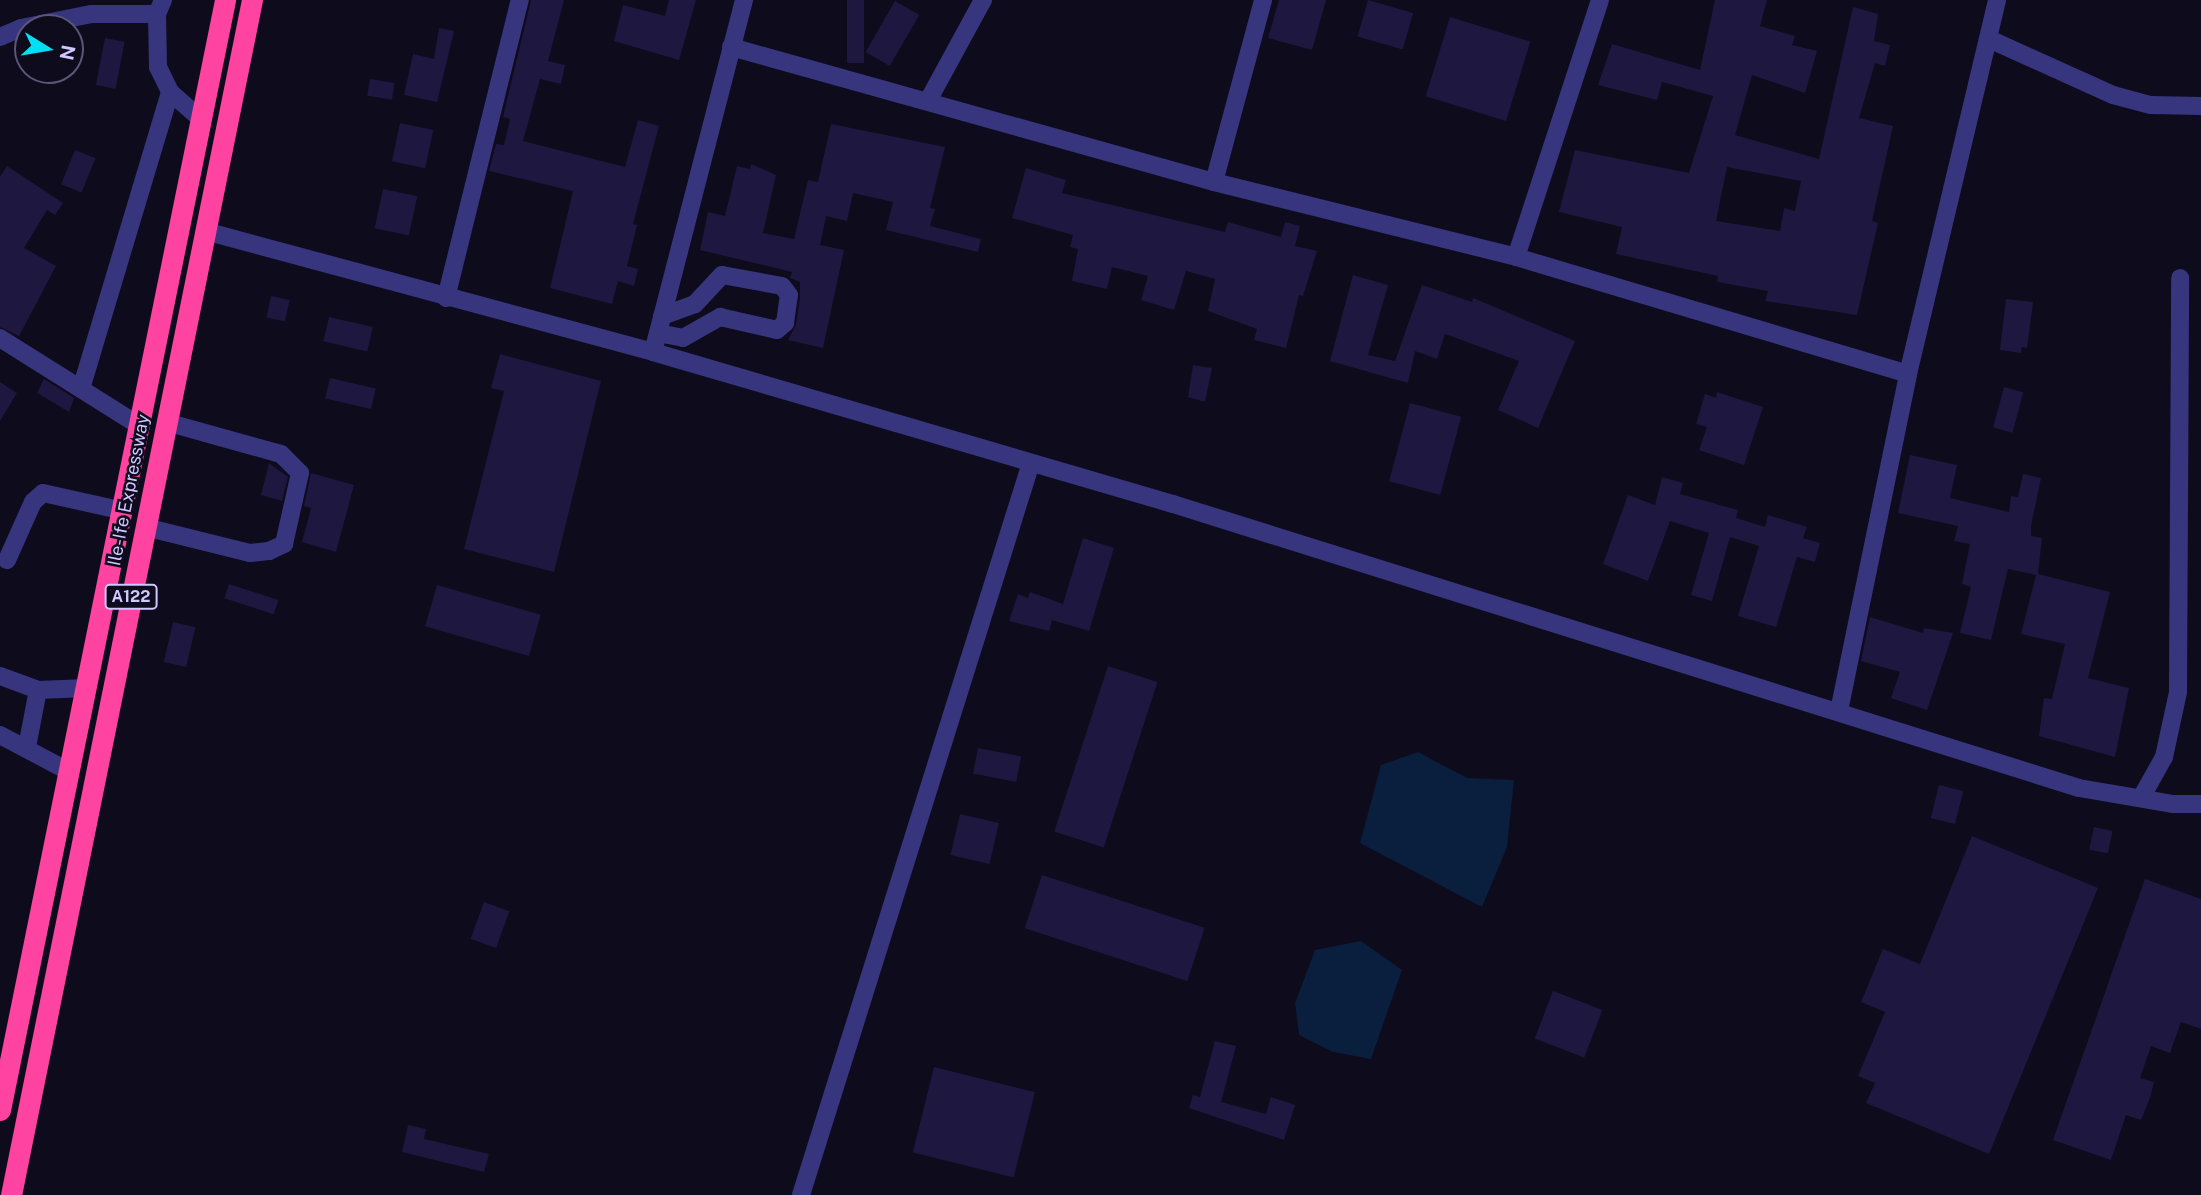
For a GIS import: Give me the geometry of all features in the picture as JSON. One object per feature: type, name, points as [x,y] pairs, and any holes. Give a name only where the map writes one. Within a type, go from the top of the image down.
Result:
[{"type":"highway","name":"Ile-Ife Expressway","points":[[0,1110],[124,511],[225,0]]},
{"type":"highway","name":"Ile-Ife Expressway","points":[[13,1193],[253,0]]},
{"type":"street","points":[[446,298],[520,0]]},
{"type":"street","points":[[653,352],[744,0]]},
{"type":"street","points":[[929,99],[983,0]]},
{"type":"street","points":[[1214,182],[1263,0]]},
{"type":"street","points":[[1517,257],[1600,0]]},
{"type":"street","points":[[1839,711],[1908,374],[1997,0]]},
{"type":"street","points":[[0,37],[22,28],[91,14],[160,7],[158,67],[170,92],[201,119]]},
{"type":"street","points":[[1989,39],[2113,95],[2151,105],[2201,106]]},
{"type":"street","points":[[731,47],[929,99],[1214,182],[1517,257],[1908,374]]},
{"type":"street","points":[[80,389],[170,92]]},
{"type":"street","points":[[205,231],[653,352],[1292,539],[2079,788],[2201,804]]},
{"type":"street","points":[[658,333],[682,338],[716,318],[776,330],[785,323],[789,295],[782,286],[725,275],[714,279],[692,306],[662,316]]},
{"type":"street","points":[[2141,798],[2164,757],[2178,692],[2180,278]]},
{"type":"street","points":[[703,294],[716,318]]},
{"type":"street","points":[[0,338],[140,426]]},
{"type":"street","points":[[145,527],[250,553],[269,551],[284,544],[300,473],[281,454],[166,422]]},
{"type":"street","points":[[801,1195],[1031,463]]},
{"type":"street","points":[[7,560],[33,502],[43,493],[124,511]]},
{"type":"street","points":[[0,676],[38,690],[87,688]]},
{"type":"street","points":[[27,747],[38,690]]},
{"type":"street","points":[[0,735],[70,772]]},
{"type":"water","points":[[1418,752],[1467,778],[1514,780],[1507,847],[1482,907],[1360,843],[1381,765]]},
{"type":"water","points":[[1361,941],[1402,970],[1371,1059],[1333,1052],[1299,1035],[1295,1003],[1315,950]]},
{"type":"building","points":[[531,0],[564,0],[548,61],[565,65],[561,84],[540,79],[523,141],[625,167],[638,120],[659,126],[633,224],[637,225],[627,266],[638,269],[634,286],[618,281],[612,304],[550,288],[573,191],[489,171],[496,144],[504,145],[510,119],[503,117]]},
{"type":"building","points":[[669,0],[696,0],[679,60],[614,41],[623,5],[665,16]]},
{"type":"building","points":[[847,0],[864,0],[864,63],[847,63]]},
{"type":"building","points":[[1279,0],[1326,0],[1312,50],[1268,38]]},
{"type":"building","points":[[1368,0],[1413,13],[1403,49],[1358,37]]},
{"type":"building","points":[[1715,0],[1767,0],[1760,26],[1795,36],[1792,45],[1817,51],[1805,93],[1752,75],[1735,135],[1819,159],[1853,7],[1878,14],[1874,41],[1890,45],[1885,66],[1875,63],[1859,118],[1893,126],[1872,221],[1878,223],[1857,315],[1765,301],[1768,291],[1717,282],[1718,276],[1616,254],[1622,227],[1559,212],[1575,150],[1689,173],[1713,96],[1662,82],[1657,100],[1598,85],[1612,44],[1700,70]],"holes":[[[1727,167],[1801,181],[1795,211],[1784,208],[1780,231],[1716,221]]]},
{"type":"building","points":[[895,1],[919,15],[890,66],[866,52]]},
{"type":"building","points":[[1450,17],[1530,42],[1506,121],[1426,96]]},
{"type":"building","points":[[439,28],[454,31],[437,102],[404,95],[413,54],[434,59]]},
{"type":"building","points":[[105,38],[125,42],[115,89],[96,85]]},
{"type":"building","points":[[370,79],[395,83],[392,100],[367,96]]},
{"type":"building","points":[[400,123],[433,130],[425,168],[392,161]]},
{"type":"building","points":[[831,124],[945,147],[930,208],[935,209],[930,226],[981,239],[978,252],[886,230],[893,202],[853,193],[847,221],[826,216],[820,245],[844,250],[823,348],[788,340],[796,325],[800,297],[800,282],[790,278],[792,272],[700,250],[708,212],[725,216],[737,166],[750,169],[751,164],[776,175],[763,233],[794,239],[808,180],[818,182]]},
{"type":"building","points":[[75,150],[95,158],[82,193],[61,184]]},
{"type":"building","points":[[7,166],[63,203],[55,215],[47,210],[24,248],[56,266],[19,336],[0,327],[0,177]]},
{"type":"building","points":[[1026,168],[1066,180],[1062,193],[1225,232],[1228,222],[1281,237],[1285,222],[1300,226],[1295,246],[1317,251],[1303,296],[1299,295],[1286,348],[1254,340],[1257,329],[1208,311],[1215,279],[1186,271],[1174,310],[1141,300],[1148,276],[1112,267],[1107,289],[1072,281],[1078,249],[1070,247],[1073,235],[1012,218]]},
{"type":"building","points":[[383,189],[417,196],[409,235],[375,228]]},
{"type":"building","points":[[1353,275],[1388,285],[1368,355],[1395,361],[1422,285],[1472,302],[1473,298],[1575,341],[1538,428],[1498,410],[1519,361],[1445,334],[1437,359],[1415,351],[1408,383],[1330,361]]},
{"type":"building","points":[[271,296],[290,300],[285,321],[266,318]]},
{"type":"building","points":[[2006,299],[2033,302],[2027,348],[2022,347],[2021,353],[2000,350]]},
{"type":"building","points":[[329,317],[373,327],[367,351],[323,341]]},
{"type":"building","points":[[500,354],[601,381],[554,572],[464,549],[504,391],[491,388]]},
{"type":"building","points":[[1193,365],[1212,368],[1205,402],[1188,397]]},
{"type":"building","points":[[330,378],[376,389],[371,409],[325,398]]},
{"type":"building","points":[[44,379],[74,398],[69,412],[37,393]]},
{"type":"building","points":[[0,382],[17,393],[0,421]]},
{"type":"building","points":[[2004,387],[2023,392],[2012,433],[1993,428]]},
{"type":"building","points":[[1717,392],[1763,407],[1744,465],[1699,450],[1707,427],[1696,424],[1705,394],[1716,398]]},
{"type":"building","points":[[1410,403],[1461,417],[1440,495],[1389,481]]},
{"type":"building","points":[[1910,455],[1957,465],[1950,498],[2009,512],[2011,496],[2018,497],[2023,474],[2041,478],[2031,526],[2031,536],[2042,538],[2038,574],[2110,592],[2088,678],[2129,688],[2115,757],[2039,736],[2044,698],[2052,699],[2065,644],[2021,634],[2036,575],[2008,569],[1991,640],[1960,633],[1971,587],[1962,584],[1970,544],[1954,541],[1958,526],[1898,513]]},
{"type":"building","points":[[269,463],[288,477],[282,501],[261,495]]},
{"type":"building","points":[[311,473],[354,485],[336,552],[302,542],[311,508],[304,506]]},
{"type":"building","points":[[1662,477],[1683,483],[1680,494],[1738,510],[1736,518],[1765,527],[1768,515],[1807,527],[1803,538],[1820,543],[1815,562],[1797,557],[1776,627],[1738,616],[1759,546],[1730,537],[1712,601],[1691,595],[1709,533],[1670,521],[1648,581],[1603,564],[1628,495],[1655,505]]},
{"type":"building","points":[[1083,538],[1114,548],[1089,631],[1052,620],[1049,631],[1009,621],[1018,594],[1028,598],[1030,592],[1063,604]]},
{"type":"building","points":[[229,584],[278,600],[274,614],[224,598]]},
{"type":"building","points":[[437,585],[541,615],[529,656],[425,626]]},
{"type":"building","points":[[1870,617],[1923,633],[1924,628],[1953,633],[1927,710],[1891,698],[1900,672],[1861,661]]},
{"type":"building","points":[[173,622],[195,627],[186,667],[164,662]]},
{"type":"building","points":[[1108,666],[1157,682],[1104,848],[1054,831]]},
{"type":"building","points":[[978,748],[1021,756],[1016,782],[973,774]]},
{"type":"building","points":[[1939,785],[1963,791],[1955,824],[1931,818]]},
{"type":"building","points":[[960,814],[999,823],[990,864],[951,855]]},
{"type":"building","points":[[2094,827],[2113,831],[2108,853],[2089,849]]},
{"type":"building","points":[[1972,836],[2098,888],[1989,1154],[1866,1103],[1875,1083],[1858,1076],[1885,1012],[1861,1002],[1883,949],[1920,964]]},
{"type":"building","points":[[1042,875],[1205,928],[1187,981],[1025,928]]},
{"type":"building","points":[[2145,879],[2201,899],[2201,1029],[2181,1022],[2170,1053],[2151,1046],[2140,1078],[2154,1082],[2150,1098],[2141,1120],[2126,1115],[2111,1160],[2053,1140]]},
{"type":"building","points":[[484,902],[509,911],[496,948],[471,939]]},
{"type":"building","points":[[1553,991],[1602,1010],[1584,1058],[1535,1039]]},
{"type":"building","points":[[1215,1041],[1236,1046],[1221,1102],[1266,1114],[1271,1097],[1295,1105],[1284,1140],[1189,1108],[1193,1095],[1200,1097]]},
{"type":"building","points":[[934,1067],[1035,1092],[1014,1178],[913,1152]]},
{"type":"building","points":[[408,1125],[426,1129],[424,1139],[489,1154],[484,1172],[402,1152]]}]
